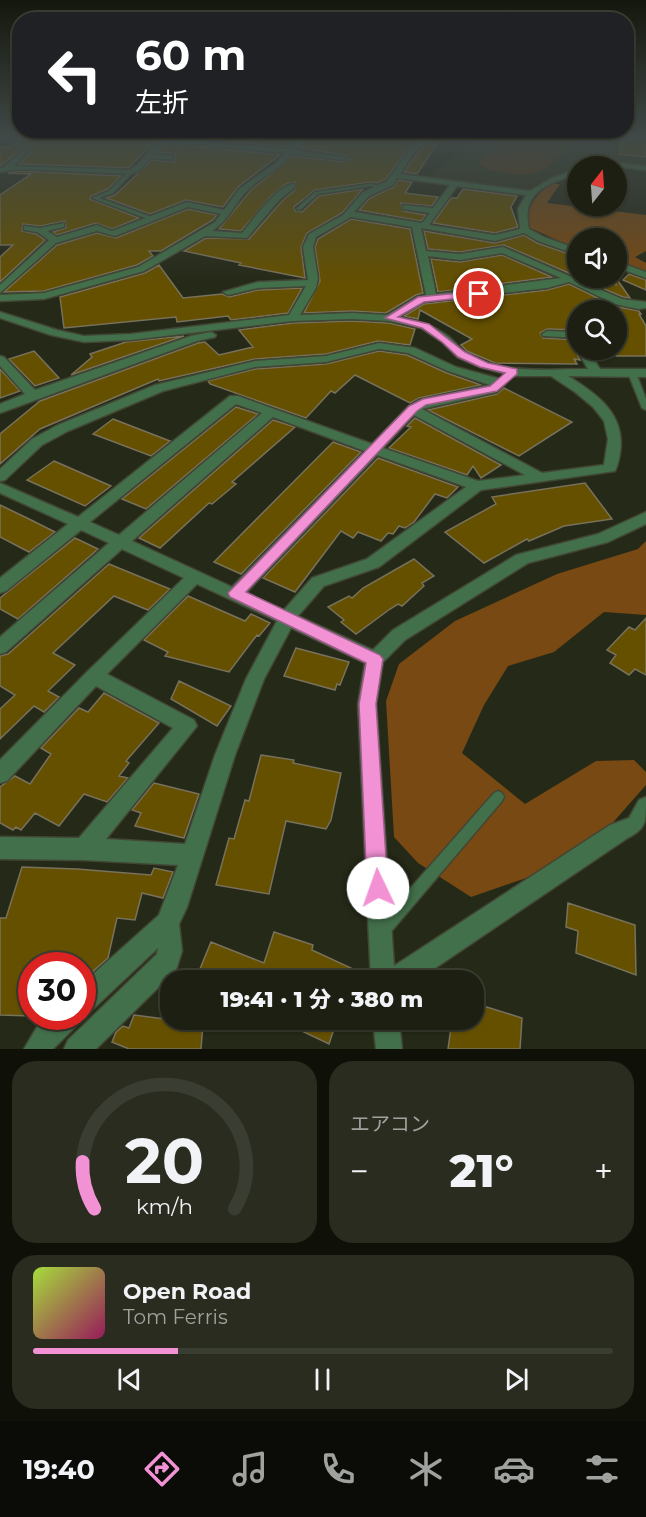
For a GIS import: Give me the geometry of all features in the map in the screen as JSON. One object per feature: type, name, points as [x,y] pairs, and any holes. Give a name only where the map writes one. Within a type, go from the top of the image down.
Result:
[{"type":"street","points":[[0,298],[44,296],[132,273],[218,224],[242,191],[248,187]]},
{"type":"street","points":[[205,233],[244,236],[278,197],[290,187]]},
{"type":"street","points":[[293,318],[312,283],[309,240],[319,231],[349,214],[361,197],[382,187]]},
{"type":"street","points":[[420,225],[435,211],[453,187]]},
{"type":"street","points":[[480,187],[530,193]]},
{"type":"street","points":[[525,230],[522,207],[530,193],[541,187]]},
{"type":"street","points":[[0,290],[56,240],[97,228],[112,234],[187,204],[226,213]]},
{"type":"street","points":[[406,207],[435,211]]},
{"type":"street","points":[[349,214],[495,238],[525,230],[541,239],[567,248]]},
{"type":"street","points":[[27,228],[40,230],[61,225]]},
{"type":"street","points":[[420,225],[432,298]]},
{"type":"street","points":[[40,230],[56,240]]},
{"type":"street","points":[[423,253],[460,257],[503,250],[567,274]]},
{"type":"street","points":[[627,268],[646,275]]},
{"type":"street","points":[[389,318],[421,299],[547,285],[567,279]]},
{"type":"street","points":[[228,292],[258,285],[312,283]]},
{"type":"street","points":[[595,288],[625,304],[644,308]]},
{"type":"street","points":[[0,315],[55,333],[84,339],[131,337],[293,318],[352,316],[389,318],[425,326],[446,340],[461,355],[484,365],[513,372],[646,374]]},
{"type":"street","points":[[0,409],[33,395],[195,338],[249,328],[269,321]]},
{"type":"street","points":[[547,334],[567,333]]},
{"type":"street","points":[[0,477],[37,442],[63,428],[159,387],[255,364],[326,359],[379,346],[411,350],[452,369],[498,384]]},
{"type":"street","points":[[0,359],[33,395]]},
{"type":"street","points":[[589,360],[596,372]]},
{"type":"street","points":[[236,593],[413,409],[423,403],[494,389],[513,372]]},
{"type":"street","points":[[0,587],[234,399],[477,486],[610,468],[614,432],[609,421],[579,388],[553,372]]},
{"type":"street","points":[[413,409],[539,477]]},
{"type":"street","points":[[0,647],[271,412]]},
{"type":"street","points":[[96,989],[167,923],[175,907],[225,755],[255,679],[287,618],[318,582],[374,563],[477,486]]},
{"type":"street","points":[[0,487],[120,543],[236,593],[375,659]]},
{"type":"street","points":[[382,970],[367,704],[375,659],[399,635],[522,560],[540,552],[618,533],[635,526],[646,517]]},
{"type":"street","points":[[0,774],[94,676],[196,576]]},
{"type":"street","points":[[84,849],[187,726],[94,676]]},
{"type":"street","points":[[411,970],[618,832],[643,819]]},
{"type":"street","points":[[0,848],[84,849],[191,855]]},
{"type":"street","points":[[77,1049],[167,961],[170,951],[167,923]]},
{"type":"street","points":[[37,1049],[53,1030]]},
{"type":"street","points":[[387,1030],[389,1049]]},
{"type":"lane","points":[[116,187],[111,192],[94,198],[150,218]]},
{"type":"lane","points":[[298,209],[317,193],[358,187]]},
{"type":"lane","points":[[632,373],[646,408]]},
{"type":"lane","points":[[380,933],[498,797]]},
{"type":"shaded area","points":[[503,187],[535,187],[528,190]]},
{"type":"shaded area","points":[[547,187],[558,187],[547,203],[567,205],[567,216],[627,216],[627,213],[646,215],[646,251],[635,257],[646,263],[646,273],[627,266],[627,228],[567,228],[567,245],[528,227],[529,212],[533,202]]},
{"type":"shaded area","points":[[646,541],[646,615],[604,612],[554,652],[508,666],[484,705],[462,753],[525,804],[596,761],[634,760],[646,772],[646,785],[609,827],[532,876],[471,897],[418,863],[394,837],[386,701],[399,664],[455,621],[557,574],[638,549]]},
{"type":"building","points":[[12,187],[110,187],[91,196],[90,199],[139,218],[112,229],[96,223],[57,235],[53,232],[66,228],[65,221],[40,226],[23,224],[22,231],[36,234],[45,240],[0,282],[0,257],[13,245],[0,245],[0,195]]},
{"type":"building","points":[[124,187],[238,187],[223,207],[186,200],[150,214],[106,198],[115,195]]},
{"type":"building","points":[[255,187],[282,187],[272,195],[241,231],[219,229]]},
{"type":"building","points":[[295,187],[336,187],[315,190],[294,207],[295,211],[302,212],[319,196],[363,189],[342,213],[307,233],[301,247],[305,278],[184,251],[206,238],[249,239],[282,201],[295,190]]},
{"type":"building","points":[[394,187],[409,187],[405,193],[438,197],[432,206],[401,203],[403,211],[426,215],[421,221],[359,210],[370,198]]},
{"type":"building","points":[[463,189],[517,196],[511,207],[518,227],[495,233],[433,223],[451,198],[457,198]]},
{"type":"building","points":[[188,209],[217,215],[213,220],[161,251],[149,251],[153,256],[137,265],[44,291],[4,292],[57,245],[97,233],[116,238]]},
{"type":"building","points":[[351,219],[410,229],[423,293],[386,313],[352,311],[304,313],[320,281],[315,247],[318,239]]},
{"type":"building","points":[[424,231],[495,243],[524,235],[537,243],[567,253],[567,272],[504,245],[460,252],[428,249]]},
{"type":"building","points":[[502,255],[552,277],[438,292],[431,259],[460,262]]},
{"type":"building","points":[[159,265],[183,298],[222,294],[229,297],[258,290],[302,288],[288,313],[231,320],[228,316],[177,322],[176,317],[64,328],[60,297],[145,273]]},
{"type":"building","points":[[629,274],[646,280],[646,290],[627,282]]},
{"type":"building","points":[[567,285],[567,288],[577,288],[602,300],[567,300],[567,330],[547,329],[540,333],[543,338],[567,339],[567,360],[575,360],[577,364],[495,363],[467,351],[461,345],[472,339],[420,310],[418,319],[404,316],[424,304],[547,290]]},
{"type":"building","points":[[602,288],[623,288],[630,298]]},
{"type":"building","points":[[627,309],[639,311],[646,326],[646,356],[627,356]]},
{"type":"building","points":[[352,321],[389,323],[415,329],[410,345],[378,341],[326,354],[255,359],[159,381],[158,379],[40,429],[0,464],[0,434],[40,401],[198,343],[205,342],[219,355],[253,347],[239,330],[293,323]]},
{"type":"building","points":[[184,336],[71,375],[92,357],[90,354],[126,342]]},
{"type":"building","points":[[34,351],[59,378],[35,386],[9,359]]},
{"type":"building","points":[[379,351],[407,355],[481,385],[419,398],[410,403],[355,375],[335,393],[331,391],[306,418],[210,384],[208,381],[255,369],[326,364]]},
{"type":"building","points":[[0,369],[20,391],[0,398]]},
{"type":"building","points":[[504,388],[572,422],[519,456],[428,410],[497,394]]},
{"type":"building","points":[[236,407],[258,414],[146,509],[122,499]]},
{"type":"building","points":[[415,418],[501,465],[481,478],[473,466],[467,475],[389,448],[411,427],[407,426]]},
{"type":"building","points":[[113,419],[170,441],[151,456],[93,434]]},
{"type":"building","points":[[273,420],[295,427],[232,482],[236,484],[212,504],[209,503],[160,548],[139,538]]},
{"type":"building","points":[[333,442],[361,452],[241,574],[214,562]]},
{"type":"building","points":[[378,458],[458,487],[447,498],[435,494],[414,522],[405,528],[399,526],[393,534],[388,533],[381,541],[358,532],[353,538],[341,531],[295,592],[263,578]]},
{"type":"building","points":[[54,461],[111,486],[85,506],[27,480]]},
{"type":"building","points":[[585,483],[612,519],[564,526],[529,541],[527,539],[484,563],[445,532],[496,504],[492,497]]},
{"type":"building","points":[[0,505],[55,532],[29,552],[0,537]]},
{"type":"building","points":[[75,538],[98,549],[18,619],[0,609],[0,598]]},
{"type":"building","points":[[414,559],[434,576],[422,583],[424,586],[402,606],[398,604],[356,634],[328,607],[349,596],[352,598],[363,588]]},
{"type":"building","points":[[109,564],[170,589],[148,610],[114,596],[53,653],[75,665],[48,691],[59,697],[44,712],[34,706],[0,739],[0,709],[15,695],[0,686],[0,656],[8,654]]},
{"type":"building","points":[[188,596],[245,621],[251,614],[270,623],[259,636],[257,635],[229,672],[165,656],[168,652],[144,640]]},
{"type":"building","points":[[646,618],[646,675],[635,669],[629,675],[610,663],[616,655],[607,650],[629,627],[635,630]]},
{"type":"building","points":[[296,648],[349,662],[340,685],[337,684],[335,690],[284,676]]},
{"type":"building","points":[[179,681],[231,706],[217,726],[171,699]]},
{"type":"building","points":[[104,693],[159,723],[126,761],[129,763],[119,776],[128,778],[107,802],[84,794],[59,826],[35,813],[21,830],[16,827],[13,830],[0,823],[0,787],[15,776],[30,784],[51,754],[41,748],[79,708],[88,712]]},
{"type":"building","points":[[261,755],[294,760],[293,763],[341,773],[331,820],[326,829],[286,821],[269,894],[216,885],[229,838],[234,839],[245,800],[249,801]]},
{"type":"building","points":[[154,783],[199,794],[184,838],[135,826],[141,813],[132,810]]},
{"type":"building","points":[[22,867],[151,875],[154,868],[173,872],[163,898],[142,893],[135,920],[117,918],[108,958],[96,969],[96,952],[18,952],[18,1016],[0,1015],[0,918],[6,918]]},
{"type":"building","points":[[568,903],[635,925],[636,975],[576,953],[578,931],[566,927]]},
{"type":"building","points":[[274,932],[313,945],[312,950],[351,968],[350,970],[200,970],[211,942],[264,963]]},
{"type":"building","points":[[484,1006],[522,1018],[520,1049],[448,1049],[451,1030],[484,1030]]},
{"type":"building","points":[[134,1015],[160,1018],[160,1030],[203,1030],[201,1049],[129,1049],[112,1042],[116,1032],[123,1026],[129,1028]]},
{"type":"building","points":[[300,1030],[334,1030],[329,1044]]},
{"type":"route","points":[[378,888],[367,704],[375,659],[236,593],[413,409],[423,403],[450,396],[494,389],[513,372],[484,365],[461,355],[446,340],[425,326],[389,318],[421,299],[479,294]]}]
